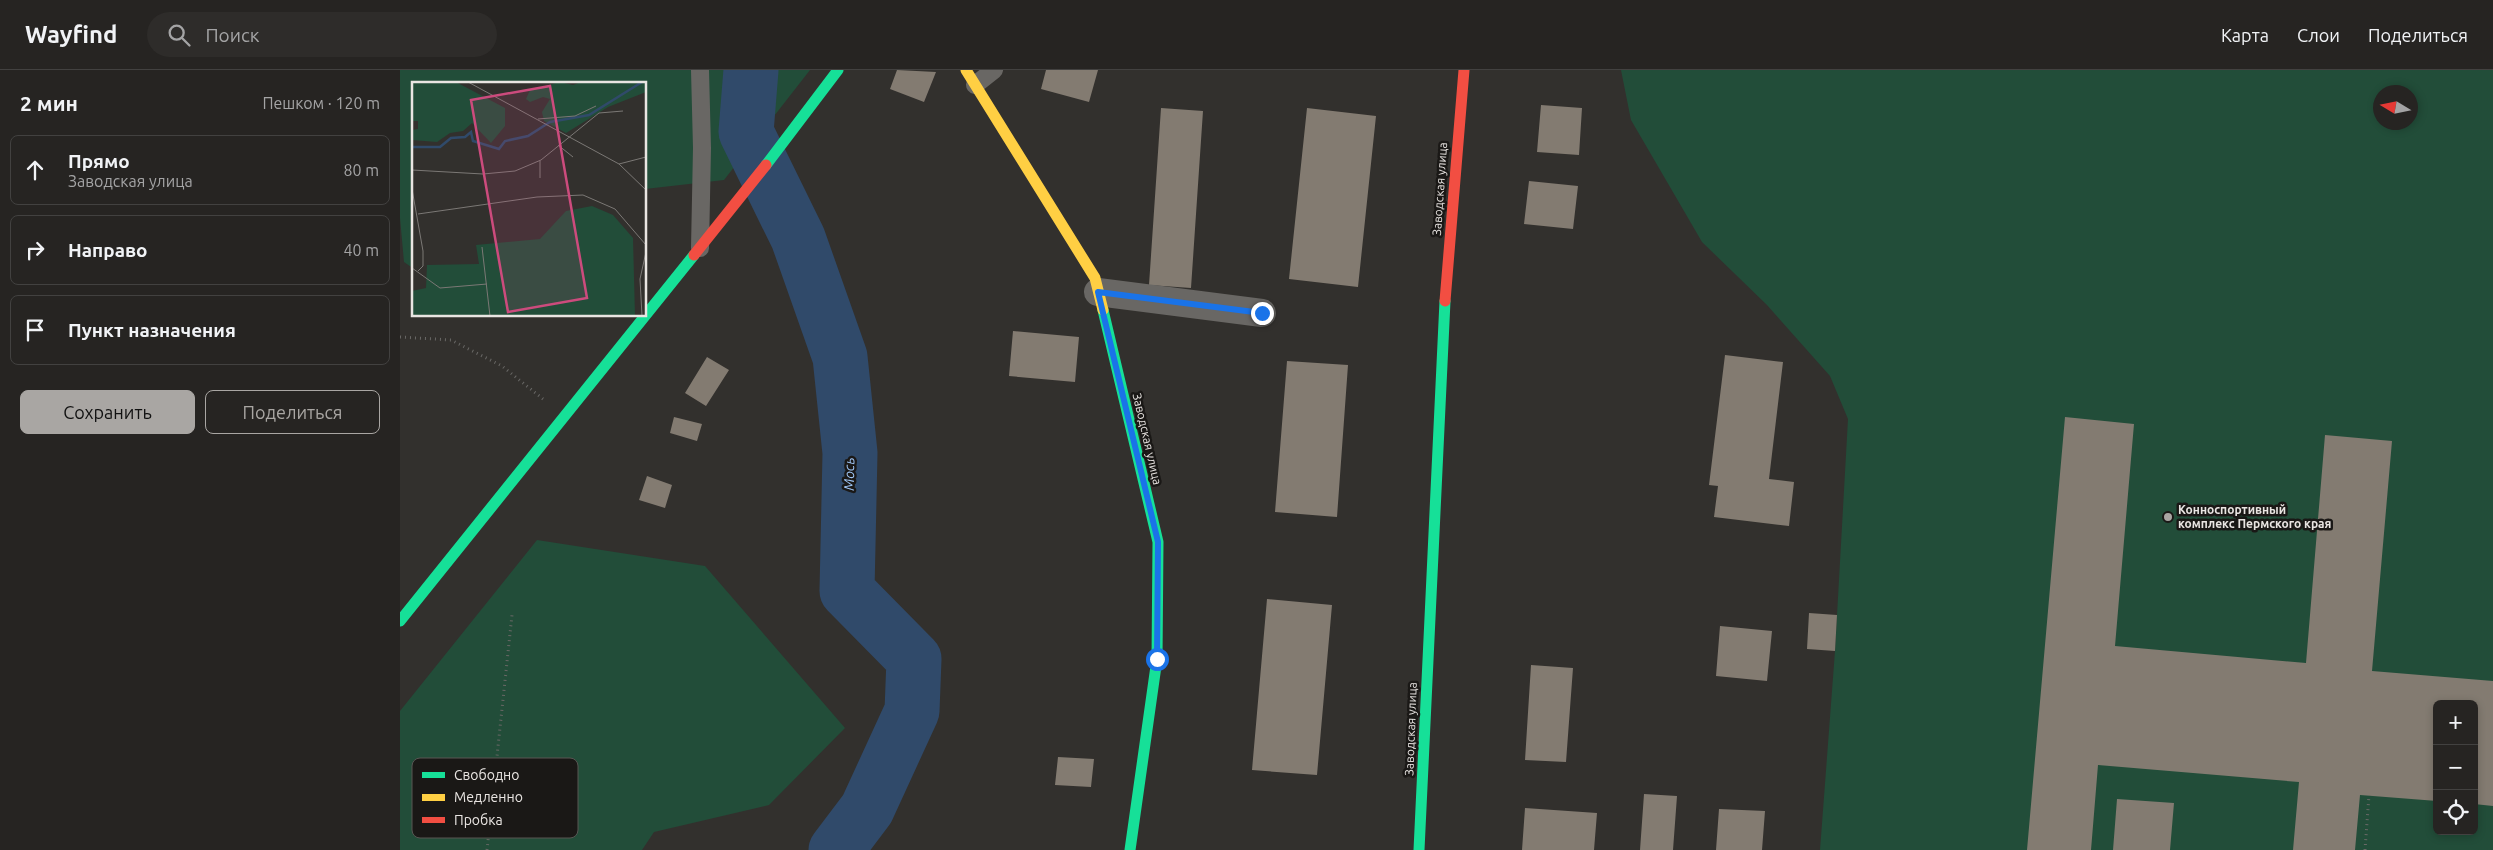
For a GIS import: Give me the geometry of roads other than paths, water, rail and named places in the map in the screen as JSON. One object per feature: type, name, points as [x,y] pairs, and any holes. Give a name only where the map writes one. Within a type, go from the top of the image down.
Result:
[{"type":"street","points":[[646,315],[799,124],[838,70]]},
{"type":"street","name":"Заводская улица","points":[[966,70],[1095,278],[1158,542],[1157,659],[1130,850]]},
{"type":"street","name":"Заводская улица","points":[[1420,850],[1440,378],[1459,110],[1464,70]]},
{"type":"street","points":[[1098,292],[1262,313]]},
{"type":"street","points":[[400,621],[645,316]]},
{"type":"lane","points":[[700,70],[702,148],[700,248]]},
{"type":"lane","points":[[975,85],[994,70]]},
{"type":"waterway","name":"Мось","points":[[751,70],[746,132],[798,238],[840,357],[850,453],[847,591],[914,659],[912,711],[867,809],[836,850]]},
{"type":"place","name":"Конноспортивный комплекс Пермского края","points":[[2168,517]]}]
